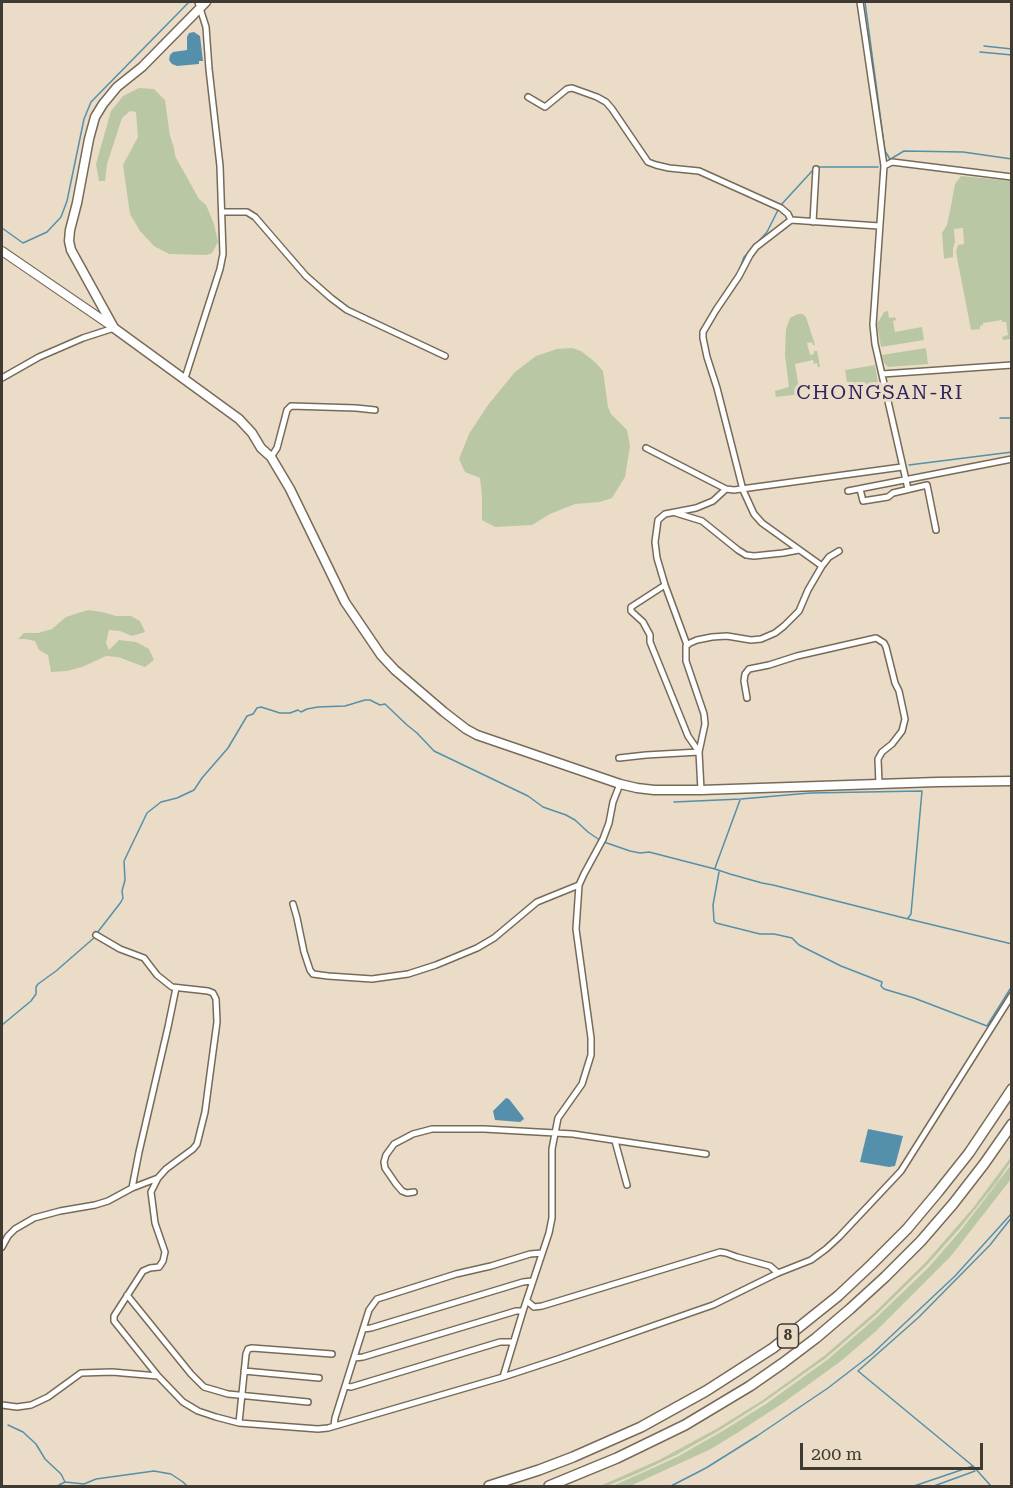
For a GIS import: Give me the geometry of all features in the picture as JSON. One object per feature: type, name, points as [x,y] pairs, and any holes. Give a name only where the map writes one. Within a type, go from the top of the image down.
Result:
[{"type":"highway","name":"8","points":[[489,1486],[573,1457],[641,1426],[706,1391],[781,1342],[838,1296],[907,1228],[969,1153],[1011,1089]]},
{"type":"highway","name":"8","points":[[549,1486],[617,1458],[685,1425],[758,1380],[816,1338],[850,1310],[921,1241],[984,1164],[1011,1124]]},
{"type":"main road","points":[[114,328],[70,250],[69,241],[89,139],[95,117],[117,87],[142,67],[201,4]]},
{"type":"main road","points":[[2,250],[185,378],[239,419],[252,433],[261,448],[271,457],[290,489],[345,602],[381,655],[400,675],[454,720],[477,735],[620,784],[654,790],[1011,781]]},
{"type":"street","points":[[860,2],[884,166],[873,325],[875,344],[908,489]]},
{"type":"street","points":[[185,378],[223,254],[220,166],[206,27],[201,4]]},
{"type":"street","points":[[528,97],[545,107],[567,89],[572,88],[597,97],[612,109],[648,162],[669,168],[699,171],[719,179],[782,208],[791,220]]},
{"type":"street","points":[[884,166],[892,162],[1011,177]]},
{"type":"street","points":[[813,222],[816,170]]},
{"type":"street","points":[[222,212],[247,212],[255,217],[306,276],[347,310],[445,356]]},
{"type":"street","points":[[822,567],[762,523],[754,514],[743,490],[707,357],[704,332],[756,247],[791,220],[879,226]]},
{"type":"street","points":[[2,378],[39,357],[83,338],[114,328]]},
{"type":"street","points":[[882,374],[1011,365]]},
{"type":"street","points":[[271,457],[277,448],[287,410],[291,406],[375,410]]},
{"type":"street","points":[[646,448],[726,489],[743,490],[902,466]]},
{"type":"street","points":[[848,491],[1011,459]]},
{"type":"street","points":[[860,489],[863,501],[888,497],[893,493],[927,485],[936,530]]},
{"type":"street","points":[[701,790],[699,752],[705,724],[704,714],[686,661],[687,645],[665,585],[655,542],[658,520],[666,514],[696,508],[713,501],[726,489]]},
{"type":"street","points":[[674,512],[702,521],[746,555],[799,550]]},
{"type":"street","points":[[687,645],[712,637],[727,636],[751,640],[775,633],[799,611],[822,567],[839,551]]},
{"type":"street","points":[[665,585],[631,607],[631,611],[643,622],[650,635],[650,642],[688,736],[699,752]]},
{"type":"street","points":[[747,698],[744,681],[749,669],[876,638],[886,647],[904,719],[902,731],[878,759],[879,784]]},
{"type":"street","points":[[619,758],[699,752]]},
{"type":"street","points":[[503,1377],[549,1233],[552,1218],[552,1149],[558,1118],[582,1084],[591,1055],[591,1038],[576,929],[579,885],[603,839],[620,784]]},
{"type":"street","points":[[293,904],[304,952],[313,974],[372,979],[422,970],[477,948],[494,938],[537,902],[579,885]]},
{"type":"street","points":[[96,935],[120,949],[144,958],[162,981],[172,987],[213,993],[216,999],[217,1022],[205,1112],[197,1144],[166,1169],[151,1192],[158,1235],[165,1252],[164,1261],[159,1267],[143,1271],[114,1316],[114,1321],[158,1376],[183,1402],[198,1411],[240,1423],[318,1429],[503,1377],[558,1359],[713,1305],[778,1273],[811,1260],[826,1249],[901,1171],[1011,995]]},
{"type":"street","points":[[132,1188],[176,988]]},
{"type":"street","points":[[414,1192],[402,1191],[389,1174],[384,1162],[394,1144],[413,1134],[432,1129],[456,1128],[573,1134],[706,1154]]},
{"type":"street","points":[[615,1141],[627,1185]]},
{"type":"street","points":[[2,1247],[15,1228],[34,1218],[60,1210],[95,1205],[158,1179]]},
{"type":"street","points":[[526,1301],[534,1307],[542,1306],[720,1252],[770,1266],[778,1273]]},
{"type":"street","points":[[334,1426],[369,1310],[374,1301],[456,1274],[530,1254],[542,1253]]},
{"type":"street","points":[[363,1329],[532,1281]]},
{"type":"street","points":[[127,1296],[204,1387],[242,1396],[308,1402]]},
{"type":"street","points":[[354,1358],[516,1311],[523,1311]]},
{"type":"street","points":[[345,1386],[362,1384],[500,1342],[513,1342]]},
{"type":"street","points":[[240,1423],[248,1349],[252,1347],[332,1354]]},
{"type":"street","points":[[244,1371],[319,1378]]},
{"type":"street","points":[[2,1405],[17,1407],[31,1405],[48,1397],[81,1373],[112,1372],[158,1376]]},
{"type":"green space","points":[[139,88],[154,89],[165,100],[175,156],[199,199],[206,205],[214,224],[218,242],[212,253],[207,255],[169,254],[154,246],[140,231],[130,214],[123,165],[138,137],[136,112],[130,111],[122,118],[107,164],[105,181],[99,181],[96,164],[111,111],[123,96]]},
{"type":"green space","points":[[961,176],[1011,181],[1011,339],[1003,340],[1002,337],[1008,335],[1006,322],[1002,320],[983,323],[980,329],[971,330],[956,252],[958,245],[964,244],[963,228],[954,229],[953,257],[944,259],[942,233],[947,225],[955,184]]},
{"type":"green space","points":[[888,311],[889,318],[895,317],[896,320],[893,321],[895,332],[922,327],[924,340],[881,347],[877,324],[884,312]]},
{"type":"green space","points":[[798,314],[806,317],[815,345],[812,342],[807,343],[810,355],[817,351],[820,367],[817,363],[814,364],[813,360],[795,364],[800,394],[776,397],[775,391],[789,387],[785,355],[786,329],[790,318]]},
{"type":"green space","points":[[572,348],[581,351],[603,371],[608,407],[611,414],[627,430],[630,446],[625,477],[612,498],[600,502],[575,504],[550,514],[532,525],[495,527],[482,520],[480,478],[465,472],[459,459],[469,434],[488,405],[515,372],[536,356],[557,349]]},
{"type":"green space","points":[[926,348],[928,364],[888,367],[884,363],[882,355]]},
{"type":"green space","points":[[875,365],[878,383],[848,389],[845,370]]},
{"type":"green space","points":[[88,610],[116,616],[131,616],[140,621],[145,632],[132,636],[120,631],[109,630],[106,643],[109,650],[119,640],[136,642],[149,649],[154,660],[145,667],[118,657],[106,656],[82,667],[51,672],[48,655],[39,650],[35,641],[18,639],[24,633],[38,633],[52,629],[66,617]]},
{"type":"green space","points":[[1011,1157],[1011,1161],[997,1182],[927,1265],[876,1315],[826,1358],[764,1402],[676,1455],[607,1486],[600,1486],[659,1460],[718,1428],[763,1400],[824,1356],[874,1313],[925,1263],[973,1208]]},
{"type":"green space","points":[[1011,1165],[1011,1179],[951,1256],[876,1331],[841,1361],[783,1403],[709,1450],[630,1486],[613,1486],[677,1457],[721,1432],[766,1404],[827,1360],[877,1317],[929,1267]]},
{"type":"water","points":[[194,32],[200,36],[203,61],[199,61],[199,64],[177,66],[172,64],[169,60],[170,55],[173,52],[187,50],[187,37],[189,33]]},
{"type":"water","points":[[506,1098],[523,1117],[524,1119],[520,1122],[495,1120],[493,1111]]},
{"type":"water","points":[[868,1129],[903,1136],[895,1166],[860,1162]]},
{"type":"waterway","points":[[2,228],[23,243],[47,232],[61,217],[67,201],[84,119],[91,102],[189,2]]},
{"type":"waterway","points":[[865,2],[885,151],[890,159]]},
{"type":"waterway","points":[[984,46],[1012,49]]},
{"type":"waterway","points":[[980,52],[1012,55]]},
{"type":"waterway","points":[[889,160],[904,151],[963,152],[1012,159]]},
{"type":"waterway","points":[[816,167],[878,167]]},
{"type":"waterway","points":[[780,206],[813,170]]},
{"type":"waterway","points":[[756,244],[767,232],[778,210]]},
{"type":"waterway","points":[[739,271],[744,257],[751,250]]},
{"type":"waterway","points":[[1000,418],[1012,418]]},
{"type":"waterway","points":[[909,465],[1012,452]]},
{"type":"waterway","points":[[97,933],[123,898],[124,861],[147,813],[161,802],[194,790],[228,748],[247,716],[261,707],[280,713],[290,713],[318,707],[345,706],[370,700],[380,705],[385,704],[434,751],[528,796],[543,807],[566,815],[601,841],[630,851],[649,852],[762,883],[1012,944]]},
{"type":"waterway","points":[[674,802],[810,793],[922,791],[911,914],[908,918]]},
{"type":"waterway","points":[[715,868],[740,800]]},
{"type":"waterway","points":[[719,872],[713,905],[716,923],[760,934],[792,938],[799,945],[841,966],[882,982],[881,986],[884,989],[987,1026],[1012,986]]},
{"type":"waterway","points":[[2,1025],[31,1001],[36,994],[38,984],[95,937]]},
{"type":"waterway","points":[[671,1486],[706,1468],[757,1436],[828,1388],[872,1354],[955,1276],[1012,1213]]},
{"type":"waterway","points":[[973,1466],[858,1371],[919,1317],[990,1245],[1012,1217]]},
{"type":"waterway","points":[[8,1425],[23,1432],[36,1444],[45,1459],[61,1474],[65,1482]]},
{"type":"waterway","points":[[914,1486],[973,1466],[991,1486]]},
{"type":"waterway","points":[[57,1486],[65,1482],[84,1484],[96,1479],[154,1471],[171,1474],[187,1486]]},
{"type":"waterway","points":[[934,1486],[975,1471]]},
{"type":"district","name":"CHONGSAN-RI","points":[[880,393]]}]
